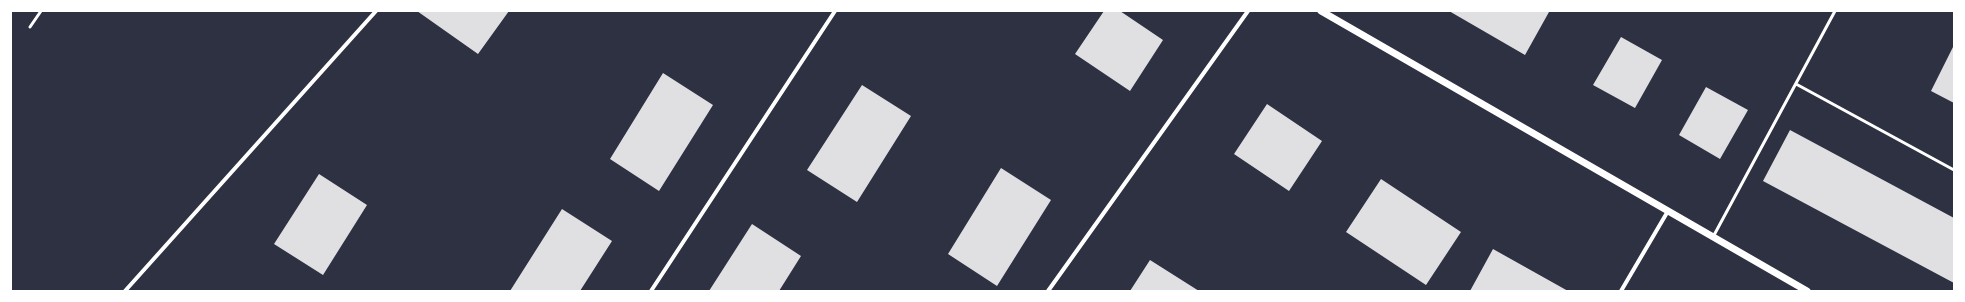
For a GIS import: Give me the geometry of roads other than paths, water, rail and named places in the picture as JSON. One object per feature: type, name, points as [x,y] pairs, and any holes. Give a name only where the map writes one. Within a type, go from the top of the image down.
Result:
[{"type":"street","points":[[125,291],[376,11]]},
{"type":"street","points":[[651,291],[836,11]]},
{"type":"street","points":[[1048,291],[1248,11]]},
{"type":"street","points":[[1321,11],[1807,291]]},
{"type":"street","points":[[1621,291],[1668,211]]},
{"type":"lane","points":[[30,27],[41,11]]},
{"type":"lane","points":[[1713,237],[1835,11]]},
{"type":"lane","points":[[1796,84],[1954,170]]}]
